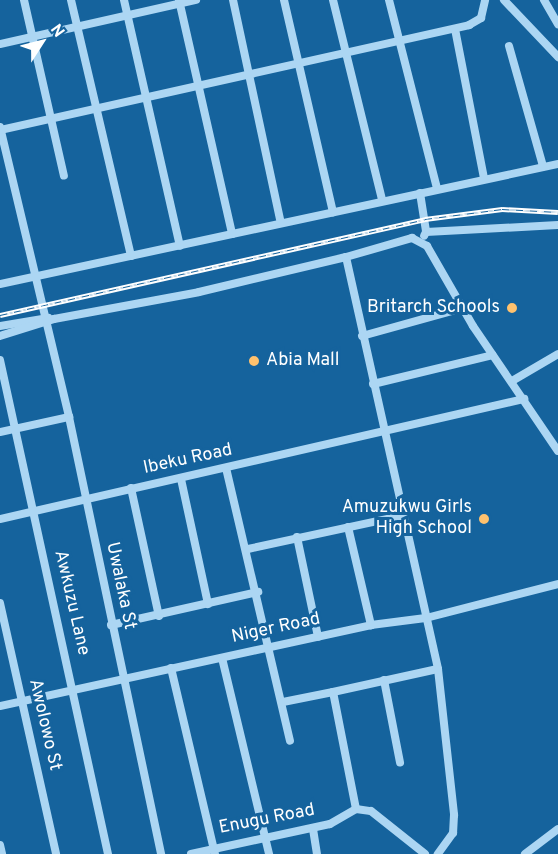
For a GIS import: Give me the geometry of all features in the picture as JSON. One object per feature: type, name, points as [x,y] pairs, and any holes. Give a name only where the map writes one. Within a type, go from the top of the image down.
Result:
[{"type":"street","points":[[24,0],[64,176]]},
{"type":"street","points":[[72,0],[76,26],[131,256]]},
{"type":"street","points":[[124,0],[148,97],[180,246]]},
{"type":"street","points":[[0,44],[196,0]]},
{"type":"street","points":[[233,0],[281,223]]},
{"type":"street","points":[[284,0],[333,212]]},
{"type":"street","points":[[333,0],[382,200]]},
{"type":"street","points":[[389,0],[436,189]]},
{"type":"street","points":[[0,129],[97,109],[347,50],[455,29],[481,18],[487,0]]},
{"type":"street","points":[[504,0],[558,57]]},
{"type":"street","points":[[544,0],[558,24]]},
{"type":"street","points":[[179,2],[200,84],[232,234]]},
{"type":"street","points":[[455,29],[484,178]]},
{"type":"street","points":[[509,46],[543,166]]},
{"type":"street","name":"Uwalaka St","points":[[0,129],[34,278],[49,320],[111,625],[161,854]]},
{"type":"street","points":[[0,284],[484,178],[558,164]]},
{"type":"street","points":[[420,193],[426,232],[421,240]]},
{"type":"street","points":[[426,232],[558,225]]},
{"type":"street","points":[[0,326],[49,320],[199,292],[346,257],[399,240],[421,240]]},
{"type":"street","points":[[421,240],[462,308],[558,451]]},
{"type":"street","points":[[346,257],[382,434],[438,669],[454,815],[453,833],[438,854]]},
{"type":"street","points":[[362,336],[462,308]]},
{"type":"street","points":[[0,336],[49,320]]},
{"type":"street","points":[[512,381],[558,354]]},
{"type":"street","points":[[373,384],[493,355]]},
{"type":"street","name":"Awkuzu Lane","points":[[0,360],[75,689],[108,854]]},
{"type":"street","name":"Ibeku Road","points":[[0,519],[382,434],[524,399]]},
{"type":"street","points":[[0,432],[69,417]]},
{"type":"street","points":[[226,468],[248,549],[290,741]]},
{"type":"street","points":[[181,478],[208,604]]},
{"type":"street","points":[[132,488],[159,616]]},
{"type":"street","points":[[248,549],[401,516]]},
{"type":"street","points":[[348,527],[371,626]]},
{"type":"street","points":[[297,537],[318,637]]},
{"type":"street","name":"Niger Road","points":[[0,706],[268,647],[371,626],[426,618],[558,584]]},
{"type":"street","points":[[111,625],[258,592]]},
{"type":"street","name":"Awolowo St","points":[[0,603],[56,854]]},
{"type":"street","points":[[222,658],[269,854]]},
{"type":"street","points":[[171,668],[215,851]]},
{"type":"street","points":[[283,702],[438,669]]},
{"type":"street","points":[[384,680],[400,762]]},
{"type":"street","points":[[333,692],[356,809],[371,811],[425,854]]},
{"type":"street","name":"Enugu Road","points":[[191,854],[215,851],[266,837],[313,829],[330,824],[356,809]]},
{"type":"street","points":[[313,829],[317,854]]},
{"type":"street","points":[[525,854],[558,829]]},
{"type":"street","points":[[0,845],[2,854]]},
{"type":"railway","points":[[0,315],[425,219],[502,209],[558,212]]},
{"type":"place","name":"Britarch Schools","points":[[512,308]]},
{"type":"place","name":"Abia Mall","points":[[254,361]]},
{"type":"place","name":"Amuzukwu Girls High School","points":[[484,519]]}]
